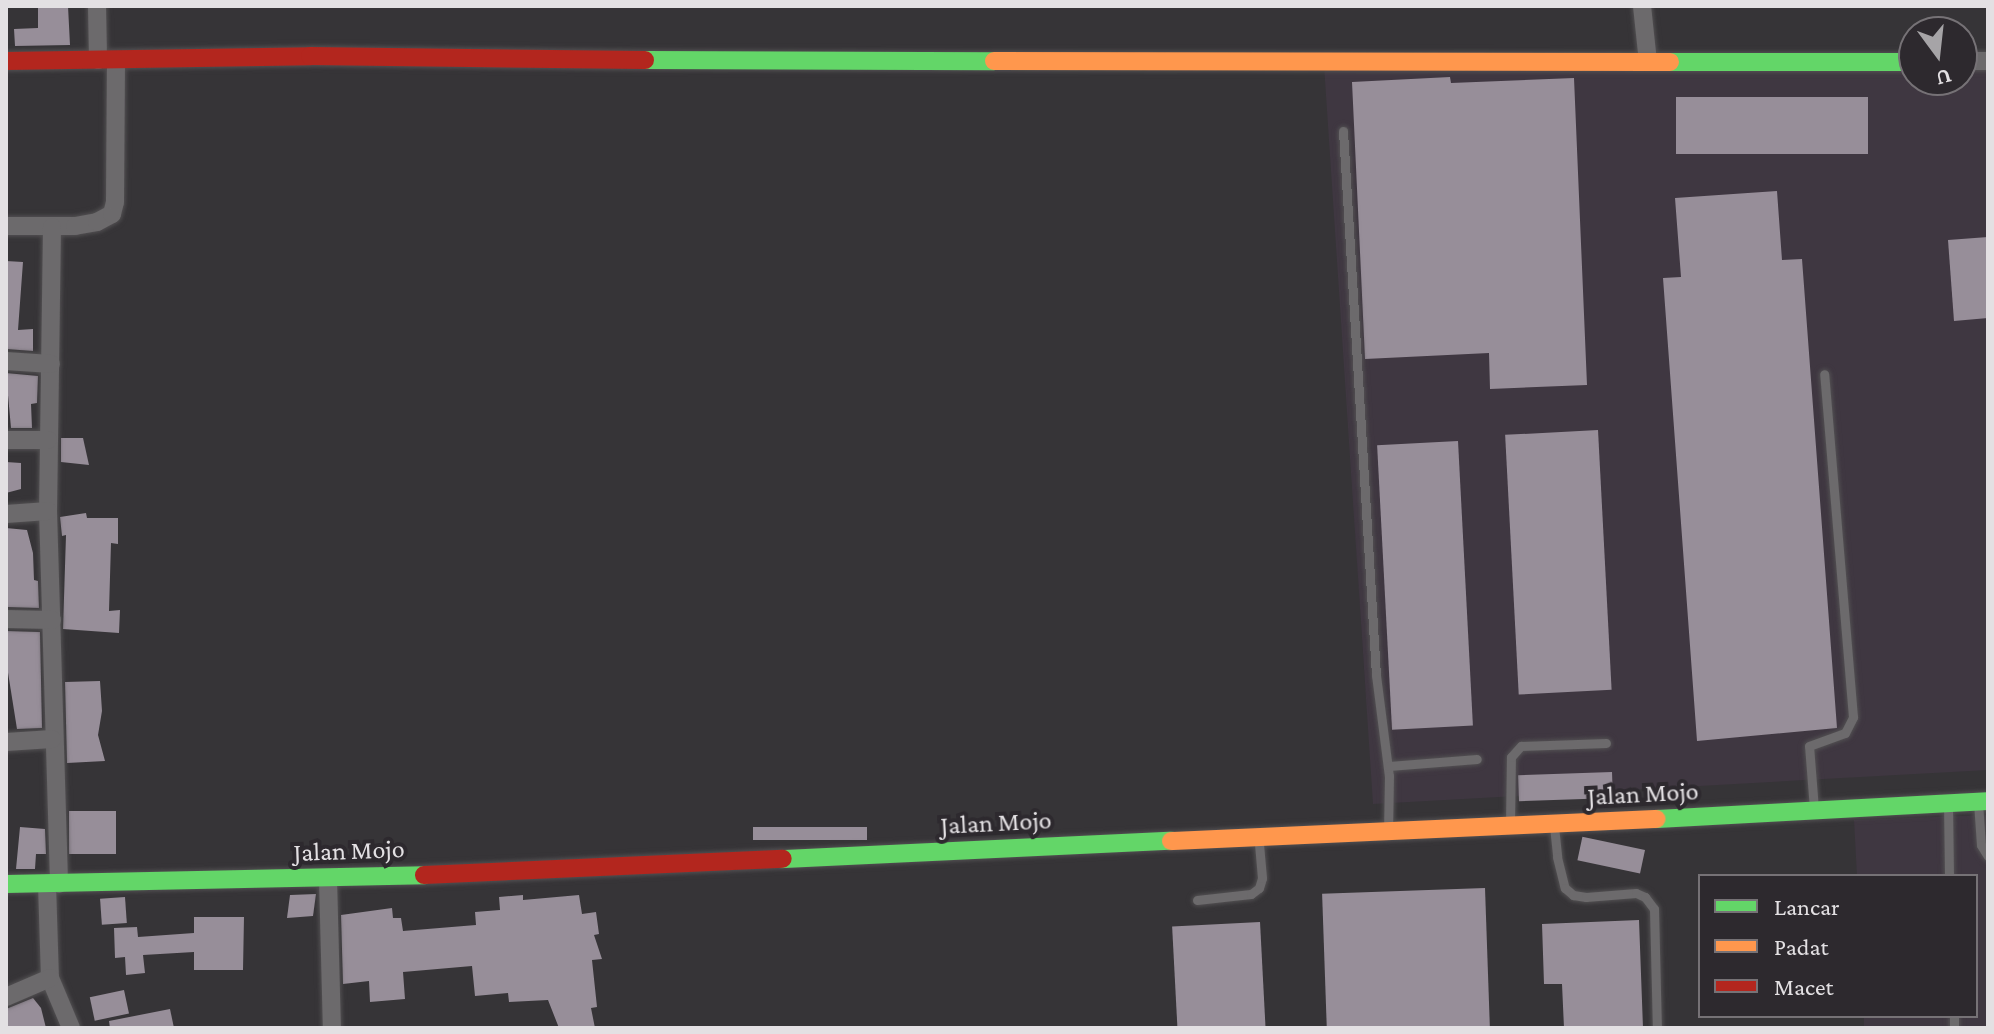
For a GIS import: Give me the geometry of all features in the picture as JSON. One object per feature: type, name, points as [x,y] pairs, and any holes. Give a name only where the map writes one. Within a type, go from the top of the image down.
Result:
[{"type":"street","points":[[6,226],[52,227],[97,222],[110,216],[115,209],[107,60],[97,6]]},
{"type":"street","points":[[1642,6],[1648,62]]},
{"type":"street","points":[[6,61],[310,56],[596,60],[1898,62]]},
{"type":"street","points":[[52,227],[48,440],[53,884],[50,978],[71,1028]]},
{"type":"street","points":[[6,361],[51,364]]},
{"type":"street","points":[[6,440],[48,440]]},
{"type":"street","points":[[6,514],[48,511]]},
{"type":"street","points":[[6,619],[52,620]]},
{"type":"street","points":[[6,742],[52,739]]},
{"type":"street","name":"Jalan Mojo","points":[[6,884],[328,879],[1554,824],[1983,801]]},
{"type":"street","points":[[328,879],[332,1028]]},
{"type":"street","points":[[6,997],[50,978]]},
{"type":"lane","points":[[1343,131],[1376,675],[1389,766],[1388,831]]},
{"type":"lane","points":[[1814,811],[1809,746],[1845,733],[1853,717],[1824,374]]},
{"type":"lane","points":[[1510,825],[1511,757],[1521,746],[1606,743]]},
{"type":"lane","points":[[1389,766],[1477,759]]},
{"type":"lane","points":[[1983,801],[1981,845],[1988,856]]},
{"type":"lane","points":[[1948,802],[1949,874]]},
{"type":"lane","points":[[1554,824],[1557,857],[1565,888],[1573,895],[1586,897],[1636,893],[1645,897],[1654,909],[1657,1028]]},
{"type":"lane","points":[[1197,900],[1251,894],[1259,888],[1262,878],[1259,837]]},
{"type":"shaded area","points":[[1978,62],[1988,62],[1988,770],[1373,804],[1324,65],[1898,63],[1898,96],[1978,96]]},
{"type":"shaded area","points":[[1988,815],[1988,1028],[1864,1028],[1864,1018],[1978,1018],[1978,874],[1857,874],[1854,820]]},
{"type":"building","points":[[38,6],[68,6],[70,45],[15,46],[14,29],[38,28]]},
{"type":"building","points":[[1450,77],[1451,83],[1574,78],[1587,385],[1490,389],[1489,353],[1365,359],[1352,82]]},
{"type":"building","points":[[1676,97],[1868,97],[1868,154],[1676,154]]},
{"type":"building","points":[[1777,191],[1782,260],[1802,259],[1837,728],[1697,741],[1663,278],[1681,277],[1675,198]]},
{"type":"building","points":[[1988,237],[1988,318],[1954,321],[1948,240]]},
{"type":"building","points":[[6,261],[23,262],[18,330],[33,329],[33,351],[6,349]]},
{"type":"building","points":[[6,373],[38,376],[37,403],[31,404],[32,428],[11,428]]},
{"type":"building","points":[[1598,430],[1612,690],[1519,695],[1505,435]]},
{"type":"building","points":[[61,438],[83,438],[89,465],[61,462]]},
{"type":"building","points":[[1458,441],[1473,726],[1392,730],[1377,445]]},
{"type":"building","points":[[6,462],[21,463],[21,489],[6,493]]},
{"type":"building","points":[[86,513],[87,518],[118,518],[118,544],[111,543],[109,611],[120,610],[119,633],[63,629],[66,535],[62,536],[60,517]]},
{"type":"building","points":[[6,528],[27,530],[33,553],[34,580],[38,581],[39,608],[6,607]]},
{"type":"building","points":[[6,631],[40,632],[42,728],[17,729],[6,660]]},
{"type":"building","points":[[100,681],[102,711],[98,735],[105,761],[67,763],[65,682]]},
{"type":"building","points":[[1612,772],[1613,798],[1519,801],[1518,775]]},
{"type":"building","points":[[69,811],[116,811],[116,854],[69,854]]},
{"type":"building","points":[[20,827],[45,829],[46,854],[36,854],[35,869],[16,869]]},
{"type":"building","points":[[753,827],[867,827],[867,840],[753,840]]},
{"type":"building","points":[[1582,837],[1645,850],[1640,873],[1577,860]]},
{"type":"building","points":[[1485,888],[1490,1028],[1327,1028],[1322,894]]},
{"type":"building","points":[[316,894],[313,916],[287,918],[290,895]]},
{"type":"building","points":[[523,895],[523,900],[579,895],[582,914],[596,912],[599,934],[594,935],[602,959],[592,960],[597,1007],[591,1008],[595,1028],[559,1028],[548,1000],[509,1002],[508,993],[475,996],[472,966],[403,972],[405,999],[370,1002],[369,981],[343,984],[341,915],[392,908],[393,918],[401,918],[403,931],[476,925],[475,912],[500,910],[499,897]]},
{"type":"building","points":[[125,897],[127,923],[102,925],[100,899]]},
{"type":"building","points":[[194,917],[244,917],[243,970],[194,970],[194,952],[143,955],[145,973],[126,975],[125,957],[115,958],[114,928],[137,927],[138,937],[194,933]]},
{"type":"building","points":[[1639,920],[1643,1028],[1564,1028],[1562,984],[1544,984],[1542,924]]},
{"type":"building","points":[[1260,922],[1266,1028],[1177,1028],[1172,927]]},
{"type":"building","points":[[124,990],[129,1013],[95,1021],[90,997]]},
{"type":"building","points":[[33,998],[41,1008],[46,1028],[6,1028],[6,1009]]},
{"type":"building","points":[[170,1009],[174,1028],[110,1028],[109,1021]]},
{"type":"traffic: fast","points":[[645,60],[994,61]]},
{"type":"traffic: fast","points":[[1670,62],[1898,62]]},
{"type":"traffic: fast","points":[[1657,819],[1988,801]]},
{"type":"traffic: fast","points":[[783,859],[1171,841]]},
{"type":"traffic: fast","points":[[6,884],[424,875]]},
{"type":"traffic: slow","points":[[994,61],[1670,62]]},
{"type":"traffic: slow","points":[[1171,841],[1657,819]]},
{"type":"traffic: jam","points":[[6,61],[310,56],[645,60]]},
{"type":"traffic: jam","points":[[424,875],[783,859]]}]
